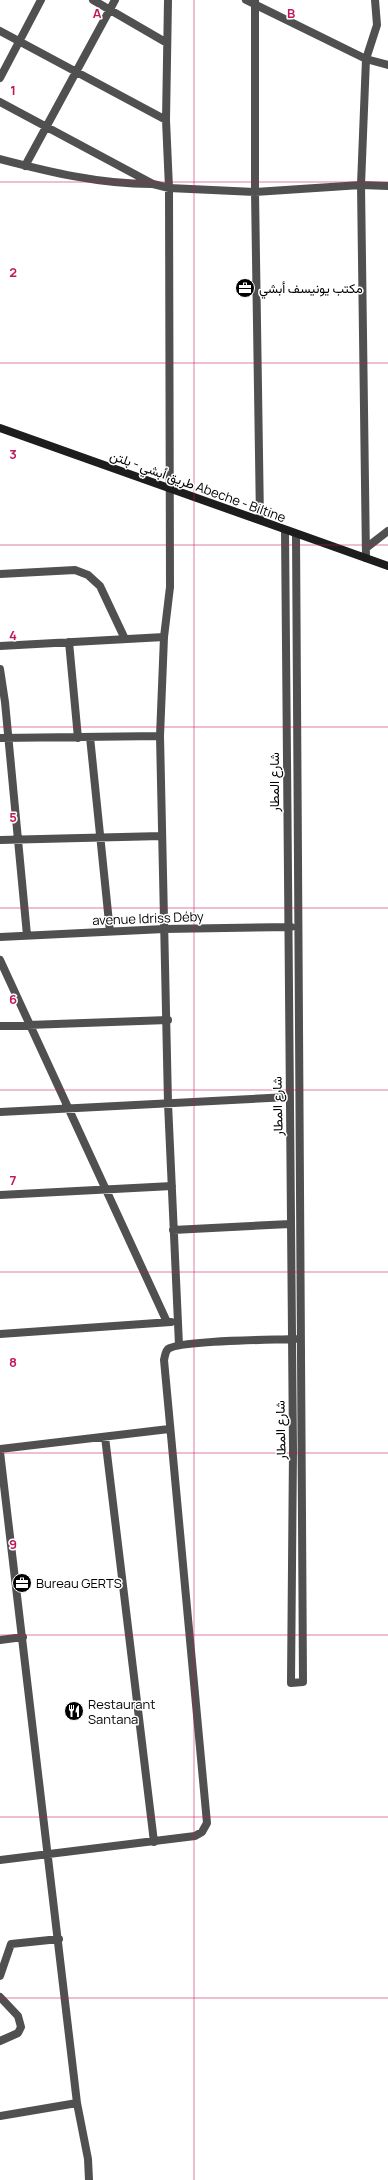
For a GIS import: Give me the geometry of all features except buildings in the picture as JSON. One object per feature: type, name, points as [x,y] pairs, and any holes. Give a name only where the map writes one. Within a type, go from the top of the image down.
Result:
[{"type":"main road","name":"طريق أبشي - بلتن Abeche - Biltine","points":[[0,428],[388,566]]},
{"type":"street","points":[[0,78],[41,0]]},
{"type":"street","points":[[93,0],[167,43]]},
{"type":"street","points":[[25,166],[115,0]]},
{"type":"street","points":[[168,0],[166,120],[169,188],[170,587],[164,637],[160,736],[164,929],[168,1020],[168,1103],[179,1345]]},
{"type":"street","points":[[246,0],[255,2],[366,59],[388,65]]},
{"type":"street","points":[[366,558],[361,185],[366,59],[376,32],[375,0]]},
{"type":"street","points":[[255,2],[255,192],[260,520]]},
{"type":"street","points":[[0,31],[166,120]]},
{"type":"street","points":[[0,102],[153,184],[169,188],[255,192],[361,185],[388,186]]},
{"type":"street","points":[[0,159],[25,166],[94,180],[124,184],[153,184]]},
{"type":"street","name":"شارع المطار","points":[[285,530],[286,843],[293,1450],[291,1683],[303,1682],[302,1339],[296,842],[296,534]]},
{"type":"street","points":[[366,548],[388,531]]},
{"type":"street","points":[[0,574],[75,570],[88,575],[100,586],[125,639]]},
{"type":"street","points":[[0,646],[164,637]]},
{"type":"street","points":[[69,642],[78,738]]},
{"type":"street","points":[[0,669],[4,738],[27,935]]},
{"type":"street","points":[[286,708],[296,708]]},
{"type":"street","points":[[4,738],[160,736]]},
{"type":"street","points":[[90,737],[102,836],[110,932]]},
{"type":"street","points":[[0,840],[102,836],[162,836]]},
{"type":"street","points":[[286,843],[296,842]]},
{"type":"street","name":"avenue Idriss Déby","points":[[0,937],[164,929],[287,926],[297,928]]},
{"type":"street","points":[[0,960],[69,1108],[104,1189],[167,1322]]},
{"type":"street","points":[[0,1026],[168,1020]]},
{"type":"street","points":[[0,1112],[289,1097]]},
{"type":"street","points":[[0,1195],[172,1186]]},
{"type":"street","points":[[173,1230],[290,1224]]},
{"type":"street","points":[[0,1334],[179,1322]]},
{"type":"street","points":[[0,1860],[195,1836],[202,1832],[208,1823],[169,1429],[164,1360],[165,1352],[169,1348],[179,1345],[302,1339]]},
{"type":"street","points":[[0,1449],[169,1429]]},
{"type":"street","points":[[105,1437],[154,1842]]},
{"type":"street","points":[[0,1452],[59,1939],[77,2103],[88,2160],[89,2180]]},
{"type":"street","points":[[0,1640],[23,1637]]},
{"type":"street","points":[[0,1976],[11,1944],[59,1939]]},
{"type":"street","points":[[0,1997],[18,2016],[21,2027],[18,2033],[0,2041]]},
{"type":"street","points":[[0,2116],[77,2103]]},
{"type":"place","name":"مكتب يونيسف أبشي","points":[[245,288]]},
{"type":"place","name":"Bureau GERTS","points":[[22,1583]]},
{"type":"place","name":"Restaurant Santana","points":[[74,1711]]}]
